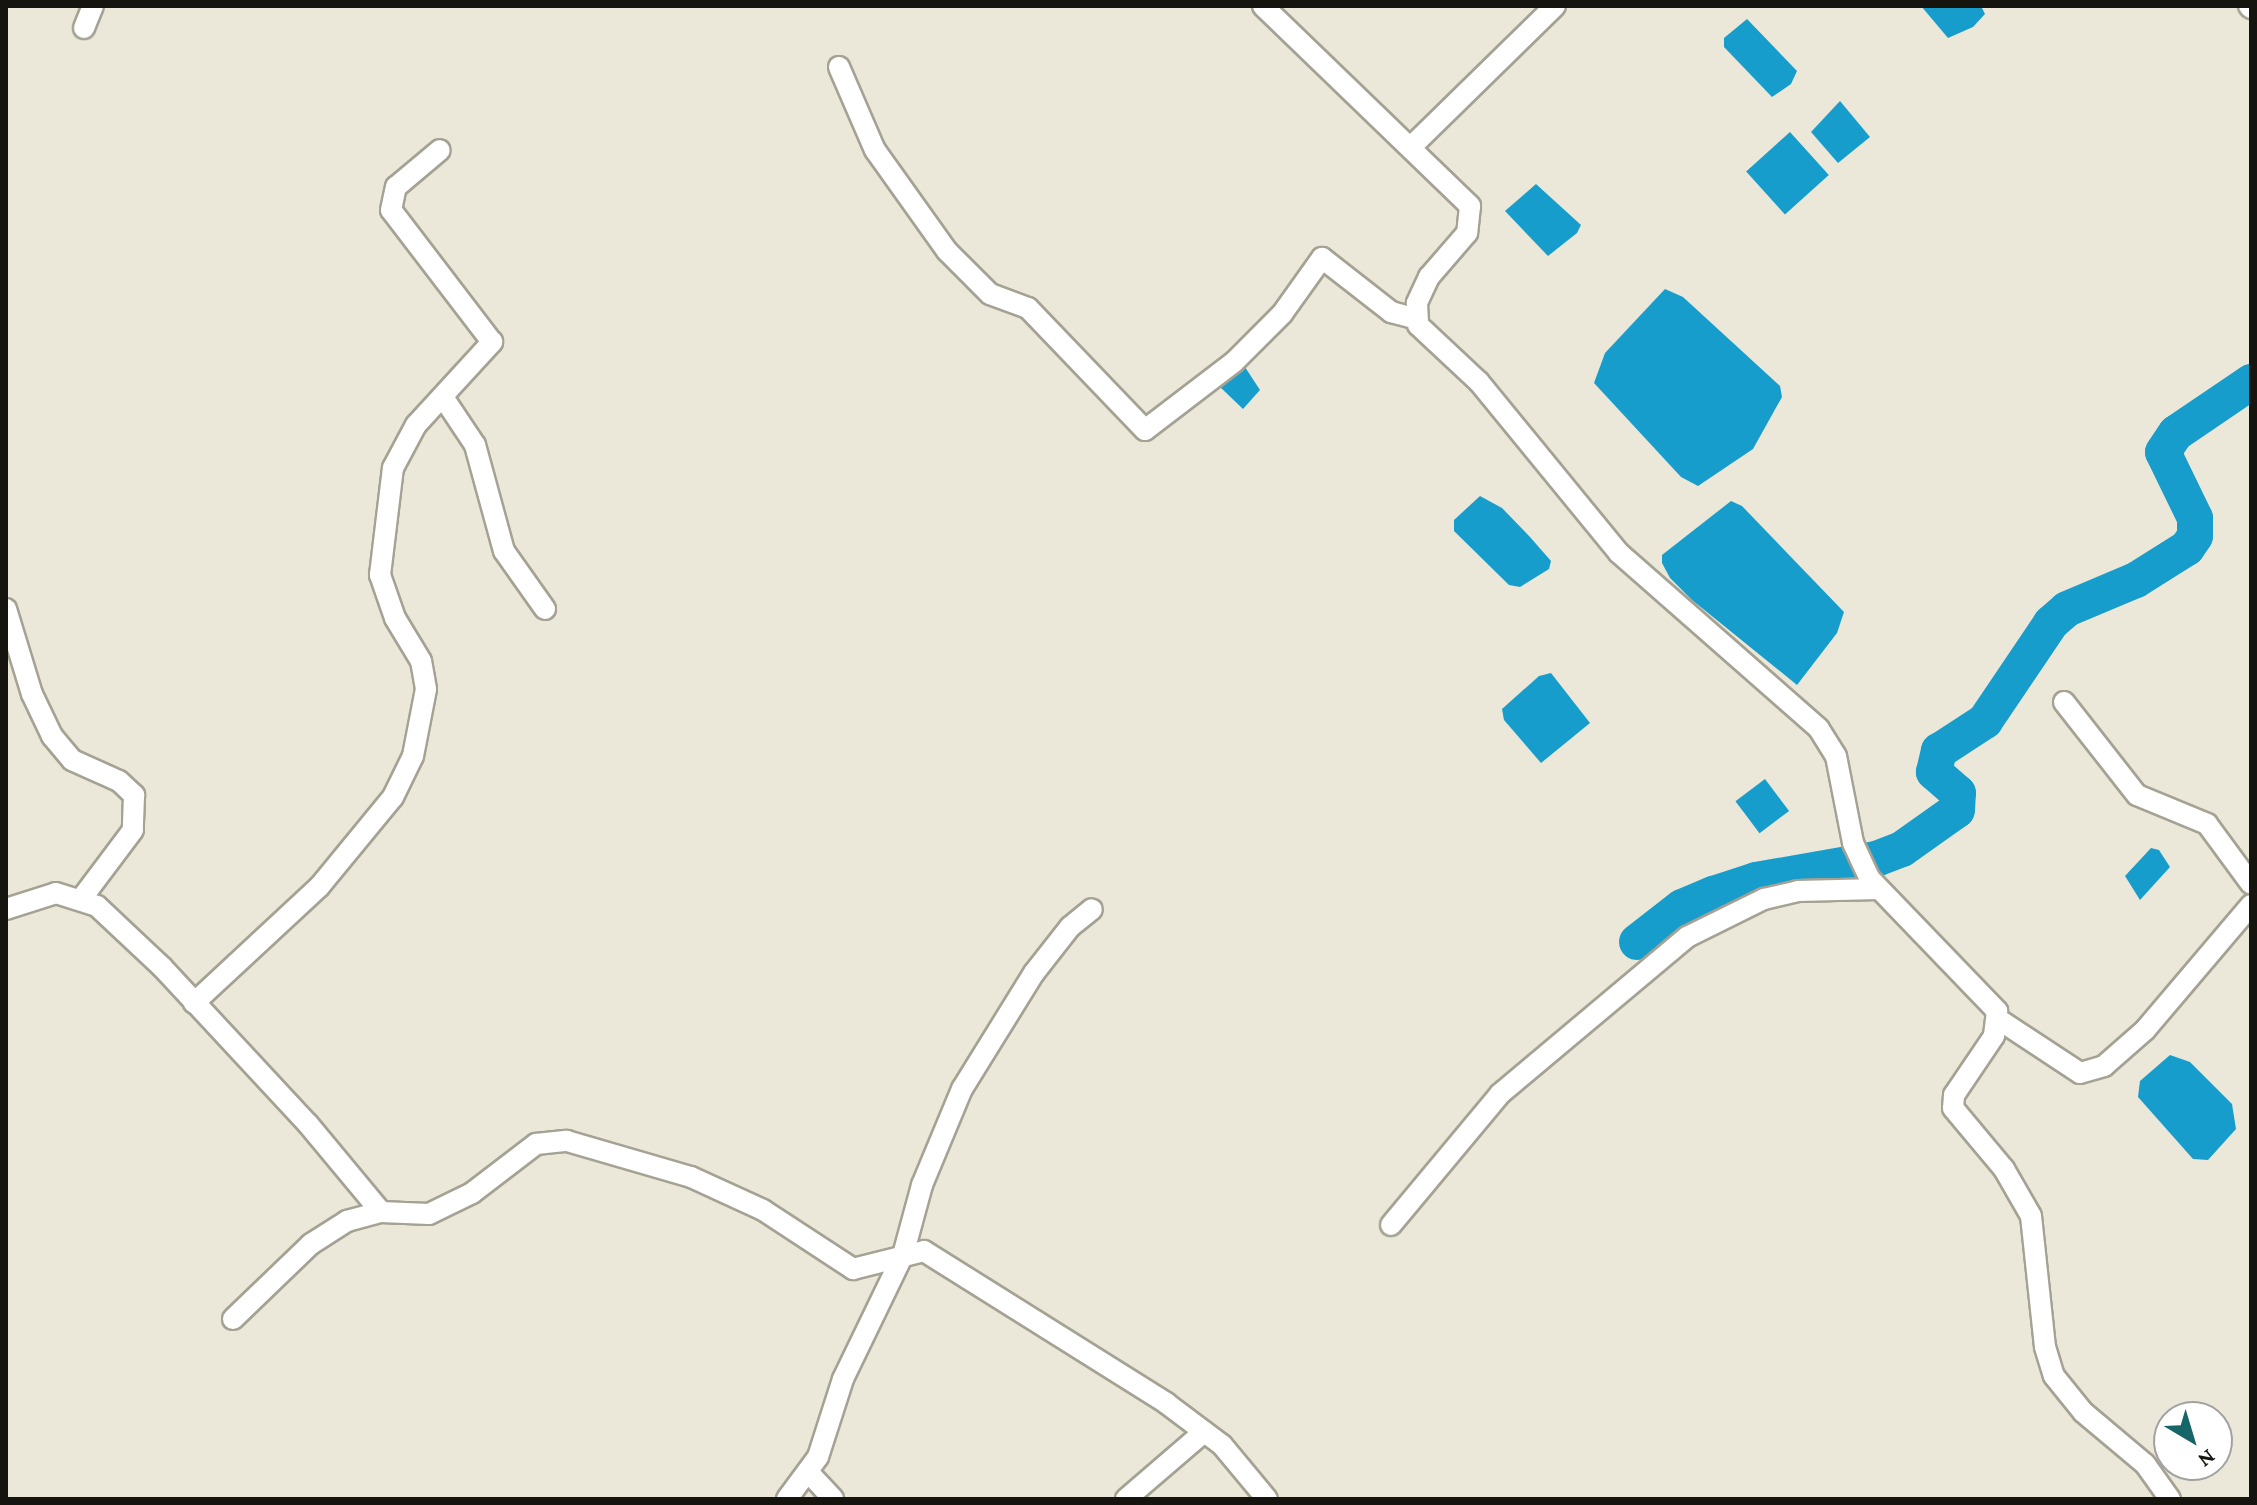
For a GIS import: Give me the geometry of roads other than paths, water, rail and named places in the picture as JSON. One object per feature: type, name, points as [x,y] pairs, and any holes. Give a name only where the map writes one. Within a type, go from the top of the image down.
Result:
[{"type":"street","points":[[84,28],[93,6]]},
{"type":"street","points":[[1263,6],[1461,195],[1472,223],[1429,277],[1414,318]]},
{"type":"street","points":[[1412,146],[1555,6]]},
{"type":"street","points":[[839,67],[875,150],[947,251],[990,294],[1028,308],[1145,430],[1244,353],[1282,314],[1322,258],[1391,312],[1414,318],[1479,382],[1611,545],[1819,729],[1841,772],[1853,843],[1873,883],[1997,1011],[1994,1036],[1954,1095],[1953,1108],[2004,1169],[2031,1216],[2045,1347],[2054,1376],[2083,1412],[2145,1464],[2170,1499]]},
{"type":"street","points":[[194,1003],[319,887],[393,797],[413,756],[426,689],[421,661],[395,618],[380,575],[393,468],[416,425],[485,354],[491,337],[401,228],[389,201],[396,187],[440,150]]},
{"type":"street","points":[[443,397],[475,445],[504,551],[545,609]]},
{"type":"street","points":[[6,609],[32,694],[52,736],[72,760],[119,781],[134,795],[133,830],[82,898]]},
{"type":"street","points":[[2064,702],[2137,795],[2207,824],[2251,884]]},
{"type":"street","points":[[1391,1225],[1500,1094],[1687,937],[1764,899],[1798,891],[1873,883]]},
{"type":"street","points":[[6,909],[56,893],[82,898],[127,934],[308,1124],[381,1212]]},
{"type":"street","points":[[1998,1019],[2080,1073],[2104,1066],[2145,1030],[2251,905]]},
{"type":"street","points":[[787,1499],[810,1474],[843,1379],[903,1255],[922,1185],[962,1089],[1034,973],[1070,927],[1092,909]]},
{"type":"street","points":[[233,1319],[320,1238],[347,1221],[381,1212],[429,1214],[472,1193],[536,1144],[567,1141],[691,1177],[763,1210],[853,1269],[903,1255],[938,1256],[1015,1313],[1121,1374],[1222,1445],[1267,1499]]},
{"type":"street","points":[[1126,1499],[1204,1432]]},
{"type":"street","points":[[810,1474],[833,1499]]},
{"type":"water","points":[[1921,6],[1981,6],[1985,14],[1973,27],[1948,38]]},
{"type":"water","points":[[1747,19],[1797,71],[1791,84],[1772,97],[1724,47],[1724,38]]},
{"type":"water","points":[[1840,101],[1870,137],[1838,163],[1811,132]]},
{"type":"water","points":[[1790,132],[1829,175],[1785,215],[1746,171]]},
{"type":"water","points":[[1536,184],[1581,225],[1577,233],[1548,256],[1505,211]]},
{"type":"water","points":[[1665,289],[1683,297],[1780,386],[1782,397],[1753,449],[1698,486],[1681,477],[1594,383],[1605,353]]},
{"type":"water","points":[[1243,364],[1260,390],[1243,409],[1219,386]]},
{"type":"water","points":[[1480,496],[1502,508],[1530,537],[1551,561],[1549,569],[1520,587],[1509,585],[1454,531],[1454,520]]},
{"type":"water","points":[[1731,501],[1742,506],[1844,612],[1837,633],[1797,685],[1692,600],[1670,578],[1662,563],[1662,555]]},
{"type":"water","points":[[1551,673],[1590,723],[1541,763],[1504,720],[1502,709],[1539,676]]},
{"type":"water","points":[[1765,779],[1789,811],[1760,833],[1735,801]]},
{"type":"water","points":[[2151,848],[2159,850],[2170,867],[2140,900],[2125,876]]},
{"type":"water","points":[[2170,1055],[2190,1062],[2232,1104],[2236,1129],[2208,1160],[2193,1159],[2138,1097],[2140,1081]]},
{"type":"waterway","points":[[1637,942],[1682,907],[1713,894],[1756,880],[1876,859],[1902,849],[1957,810],[1958,793],[1934,772],[1939,751],[1985,721],[2051,623],[2067,609],[2136,580],[2187,548],[2195,536],[2195,518],[2163,452],[2176,433],[2251,382]]}]
